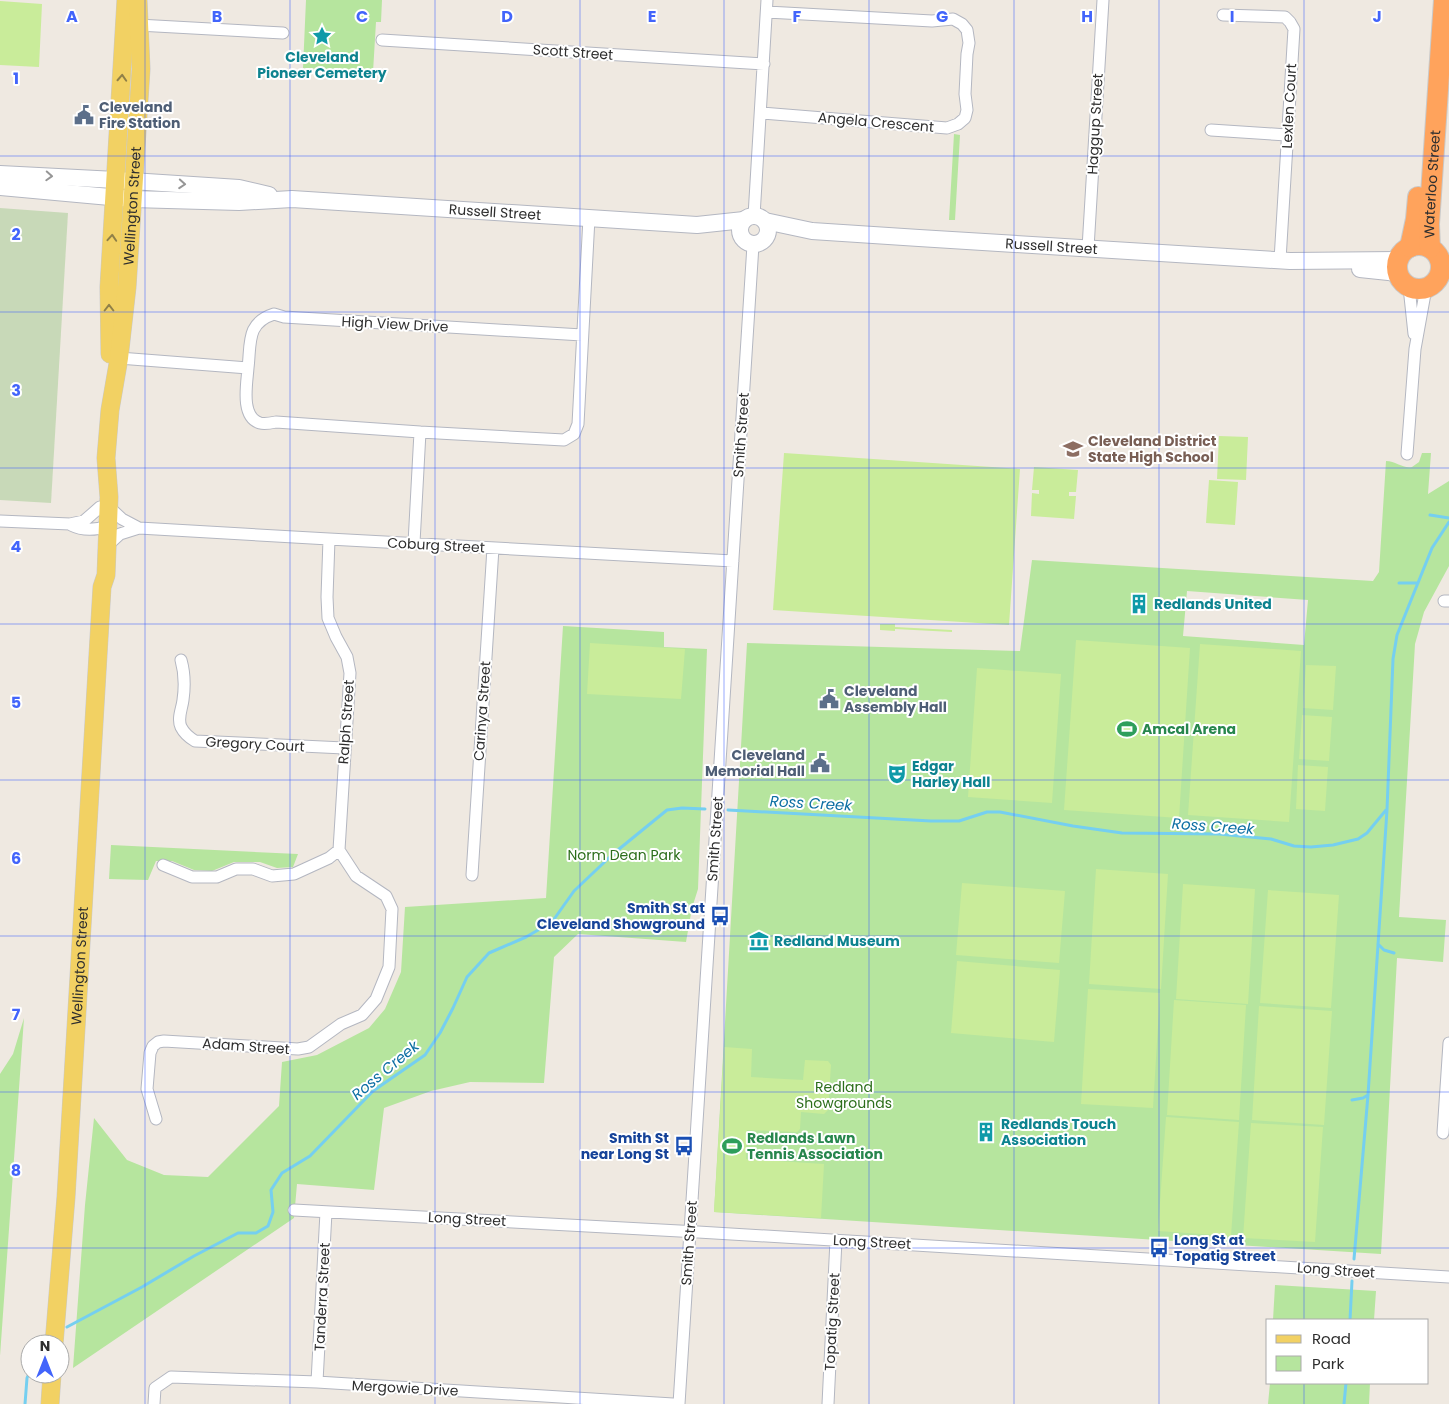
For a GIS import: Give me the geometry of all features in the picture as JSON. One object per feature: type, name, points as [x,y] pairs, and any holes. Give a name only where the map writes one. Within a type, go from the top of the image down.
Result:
[{"type":"highway","name":"Waterloo Street","points":[[1425,268],[1416,220],[1430,0]]},
{"type":"highway","name":"Waterloo Street","points":[[1425,268],[1444,0]]},
{"type":"main road","name":"Wellington Street","points":[[102,587],[98,575],[104,527],[106,458],[110,410],[119,358],[127,287],[124,189],[126,0]]},
{"type":"main road","name":"Wellington Street","points":[[110,410],[109,287],[141,69],[138,0]]},
{"type":"main road","points":[[0,174],[124,189]]},
{"type":"main road","points":[[0,187],[124,189]]},
{"type":"main road","name":"Russell Street","points":[[124,189],[239,188],[292,199],[697,225],[754,219],[812,231],[1425,268]]},
{"type":"main road","points":[[754,219],[768,229],[766,237],[753,241],[740,229],[754,219]]},
{"type":"main road","name":"Russell Street","points":[[697,225],[753,241],[812,231]]},
{"type":"main road","name":"Wellington Street","points":[[55,1334],[66,1197],[102,587],[106,575],[107,546],[104,527]]},
{"type":"main road","points":[[50,1404],[51,1384]]},
{"type":"street","points":[[754,219],[767,0]]},
{"type":"street","name":"Haggup Street","points":[[1088,248],[1103,0]]},
{"type":"street","name":"Angela Crescent","points":[[761,113],[947,128],[958,124],[965,118],[967,110],[965,86],[969,43],[967,30],[962,24],[953,19],[932,21],[767,12]]},
{"type":"street","name":"Lexlen Court","points":[[1223,15],[1285,17],[1294,29],[1287,135],[1285,260]]},
{"type":"street","points":[[138,25],[283,33]]},
{"type":"street","name":"Scott Street","points":[[382,40],[764,64]]},
{"type":"street","points":[[1211,130],[1287,135]]},
{"type":"street","name":"High View Drive","points":[[582,335],[284,317],[274,314],[258,322],[252,330],[246,409],[253,419],[260,423],[276,422],[564,440],[574,434],[578,424],[590,218]]},
{"type":"street","name":"Smith Street","points":[[679,1404],[753,241]]},
{"type":"street","name":"Waterloo Street","points":[[1407,454],[1415,349],[1425,268]]},
{"type":"street","name":"Waterloo Street","points":[[1415,349],[1425,268]]},
{"type":"street","points":[[119,358],[248,368]]},
{"type":"street","points":[[414,543],[420,432]]},
{"type":"street","points":[[0,521],[70,524],[84,521],[104,507]]},
{"type":"street","name":"Coburg Street","points":[[104,507],[139,528]]},
{"type":"street","points":[[70,524],[78,528],[104,527]]},
{"type":"street","name":"Coburg Street","points":[[107,546],[120,534],[139,528],[330,540],[733,560]]},
{"type":"street","name":"Ralph Street","points":[[330,540],[327,597],[328,618],[347,657],[350,673],[339,850]]},
{"type":"street","name":"Carinya Street","points":[[472,875],[493,548]]},
{"type":"street","name":"Gregory Court","points":[[181,660],[185,675],[180,716],[181,727],[187,736],[195,741],[344,748]]},
{"type":"street","points":[[163,864],[192,877],[217,877],[236,869],[253,869],[272,876],[294,874],[329,858],[339,850]]},
{"type":"street","name":"Adam Street","points":[[156,1119],[146,1090],[150,1053],[153,1046],[158,1042],[164,1040],[285,1049],[309,1047],[341,1024],[362,1015],[376,999],[389,968],[392,909],[386,896],[356,876],[339,850]]},
{"type":"street","points":[[1443,1133],[1449,1043]]},
{"type":"street","name":"Long Street","points":[[294,1210],[689,1231],[1449,1277]]},
{"type":"street","name":"Tanderra Street","points":[[317,1382],[326,1212]]},
{"type":"street","name":"Topatig Street","points":[[828,1404],[836,1240]]},
{"type":"street","name":"Mergowie Drive","points":[[154,1404],[156,1388],[171,1377],[317,1382],[673,1404]]},
{"type":"green space","points":[[306,0],[382,0],[381,22],[376,22],[373,72],[303,68]]},
{"type":"green space","points":[[0,1],[42,4],[39,67],[0,65]]},
{"type":"green space","points":[[954,134],[960,135],[955,220],[949,220]]},
{"type":"green space","points":[[0,208],[68,213],[51,503],[0,500]]},
{"type":"green space","points":[[1219,436],[1248,437],[1246,480],[1217,479]]},
{"type":"green space","points":[[784,453],[1020,469],[1009,625],[773,610]]},
{"type":"green space","name":"Redland Showgrounds","points":[[1422,453],[1431,453],[1428,494],[1449,481],[1449,566],[1424,612],[1415,644],[1399,917],[1446,920],[1443,962],[1397,958],[1381,1254],[714,1212],[747,643],[1020,651],[1032,560],[1373,581],[1379,572],[1386,461],[1409,467],[1419,462]],"holes":[[[1187,591],[1308,600],[1304,645],[1183,636]]]},
{"type":"green space","points":[[1034,467],[1078,470],[1076,492],[1069,492],[1069,496],[1076,496],[1074,519],[1031,516],[1032,493],[1039,494],[1039,490],[1032,490]]},
{"type":"green space","points":[[1209,480],[1238,482],[1235,525],[1206,523]]},
{"type":"green space","points":[[880,624],[895,624],[895,627],[952,630],[952,632],[880,630]]},
{"type":"green space","name":"Norm Dean Park","points":[[563,626],[664,632],[664,647],[707,649],[698,889],[692,908],[686,942],[578,934],[554,957],[544,1083],[470,1082],[431,1091],[384,1108],[374,1190],[297,1184],[294,1218],[73,1368],[85,1205],[94,1118],[127,1160],[164,1175],[208,1177],[279,1106],[282,1062],[317,1055],[369,1028],[385,1009],[401,972],[405,907],[546,898]]},
{"type":"green space","name":"Amcal Arena","points":[[1076,640],[1190,648],[1179,818],[1064,810]]},
{"type":"green space","points":[[590,643],[685,649],[681,699],[587,694]]},
{"type":"green space","points":[[1200,644],[1301,651],[1289,822],[1188,815]]},
{"type":"green space","points":[[1306,665],[1336,666],[1333,710],[1303,708]]},
{"type":"green space","points":[[977,668],[1061,674],[1052,803],[968,797]]},
{"type":"green space","points":[[1302,715],[1332,717],[1329,761],[1299,759]]},
{"type":"green space","points":[[1298,765],[1328,767],[1325,811],[1296,809]]},
{"type":"green space","points":[[111,845],[298,854],[293,867],[277,868],[260,862],[234,862],[212,871],[194,870],[172,861],[156,861],[148,880],[109,879]]},
{"type":"green space","points":[[1096,869],[1168,874],[1161,989],[1089,984]]},
{"type":"green space","points":[[962,883],[1065,891],[1059,963],[956,955]]},
{"type":"green space","points":[[1183,884],[1255,889],[1248,1004],[1176,999]]},
{"type":"green space","points":[[1268,890],[1339,895],[1331,1008],[1260,1003]]},
{"type":"green space","points":[[957,961],[1060,970],[1054,1042],[951,1033]]},
{"type":"green space","points":[[1088,989],[1160,993],[1153,1108],[1081,1104]]},
{"type":"green space","points":[[1174,1000],[1246,1005],[1239,1120],[1167,1115]]},
{"type":"green space","points":[[1259,1006],[1332,1011],[1324,1125],[1252,1120]]},
{"type":"green space","points":[[24,1018],[0,1356],[0,1074],[13,1054]]},
{"type":"green space","name":"Redlands Lawn Tennis Association","points":[[724,1047],[752,1049],[751,1077],[803,1080],[805,1060],[828,1061],[831,1065],[828,1110],[824,1114],[801,1112],[800,1129],[797,1132],[747,1130],[746,1159],[824,1164],[821,1218],[714,1212]]},
{"type":"green space","points":[[1166,1117],[1239,1122],[1231,1236],[1158,1231]]},
{"type":"green space","points":[[1251,1123],[1323,1127],[1315,1242],[1243,1238]]},
{"type":"green space","points":[[1275,1285],[1376,1291],[1374,1319],[1273,1319]]},
{"type":"green space","points":[[1270,1384],[1370,1384],[1369,1404],[1268,1404]]},
{"type":"waterway","points":[[1430,515],[1449,518]]},
{"type":"waterway","points":[[1354,1259],[1368,1095],[1387,810],[1393,659],[1397,635],[1432,548],[1449,522]]},
{"type":"waterway","points":[[1399,583],[1418,583]]},
{"type":"waterway","name":"Ross Creek","points":[[67,1327],[238,1233],[256,1233],[268,1226],[273,1212],[271,1190],[282,1173],[310,1156],[373,1091],[425,1055],[440,1033],[467,977],[489,953],[526,937],[552,922],[574,891],[613,854],[667,810],[682,808],[705,809]]},
{"type":"waterway","name":"Ross Creek","points":[[728,810],[931,821],[959,821],[987,812],[1000,812],[1122,833],[1219,834],[1271,839],[1294,846],[1311,847],[1333,845],[1358,839],[1367,833],[1386,810]]},
{"type":"waterway","points":[[1378,944],[1384,950],[1394,953]]},
{"type":"waterway","points":[[1352,1100],[1368,1095]]},
{"type":"waterway","points":[[1350,1319],[1352,1281]]},
{"type":"waterway","name":"Ross Creek","points":[[25,1404],[27,1384]]},
{"type":"waterway","points":[[1344,1404],[1346,1384]]},
{"type":"place","name":"Cleveland Pioneer Cemetery","points":[[322,36]]},
{"type":"place","name":"Cleveland Fire Station","points":[[84,115]]},
{"type":"place","name":"Cleveland District State High School","points":[[1073,449]]},
{"type":"place","name":"Redlands United","points":[[1139,604]]},
{"type":"place","name":"Cleveland Assembly Hall","points":[[829,699]]},
{"type":"place","name":"Amcal Arena","points":[[1127,729]]},
{"type":"place","name":"Cleveland Memorial Hall","points":[[820,763]]},
{"type":"place","name":"Edgar Harley Hall","points":[[897,774]]},
{"type":"place","name":"Smith St at Cleveland Showground","points":[[720,916]]},
{"type":"place","name":"Redland Museum","points":[[759,941]]},
{"type":"place","name":"Redlands Touch Association","points":[[986,1132]]},
{"type":"place","name":"Smith St near Long St","points":[[684,1146]]},
{"type":"place","name":"Redlands Lawn Tennis Association","points":[[732,1146]]},
{"type":"place","name":"Long St at Topatig Street","points":[[1159,1248]]}]
